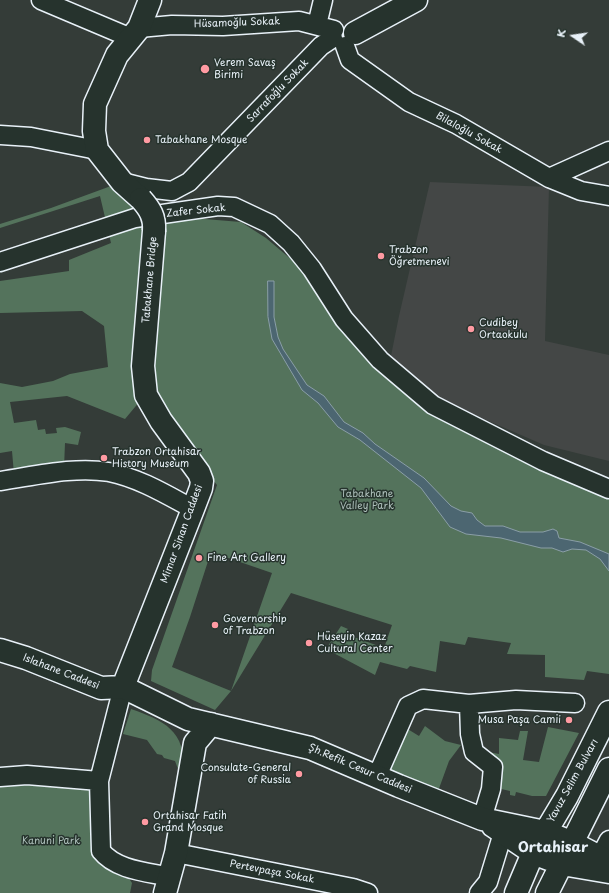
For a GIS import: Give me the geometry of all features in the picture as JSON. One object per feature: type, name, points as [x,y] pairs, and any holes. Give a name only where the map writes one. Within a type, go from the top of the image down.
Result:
[{"type":"street","points":[[41,0],[135,33]]},
{"type":"street","points":[[0,135],[31,137],[97,150],[94,131],[95,104],[117,54],[135,33],[150,0]]},
{"type":"street","points":[[317,25],[323,0]]},
{"type":"street","points":[[344,34],[395,0]]},
{"type":"street","points":[[344,34],[416,0]]},
{"type":"street","name":"Hüsamoğlu Sokak","points":[[135,33],[172,25],[224,26],[299,21],[344,34]]},
{"type":"street","name":"Bilaloğlu Sokak","points":[[344,34],[350,60],[408,102],[456,124],[549,178],[581,191],[609,196]]},
{"type":"street","name":"Sarrafoğlu Sokak","points":[[133,191],[146,188],[172,191],[189,182],[321,46],[344,34]]},
{"type":"street","name":"Tabakhane Bridge","points":[[97,150],[150,208],[155,221],[143,366]]},
{"type":"street","points":[[549,178],[609,151]]},
{"type":"street","name":"Zafer Sokak","points":[[0,262],[135,218],[218,206],[234,207],[270,224],[291,243],[312,269],[344,319],[380,360],[433,405],[542,461],[609,489]]},
{"type":"street","name":"Mimar Sinan Caddesi","points":[[123,687],[193,509],[202,481],[200,475],[160,421],[146,395],[143,366]]},
{"type":"street","points":[[0,481],[43,474],[84,471],[109,472],[145,484],[193,509]]},
{"type":"street","name":"Islahane Caddesi","points":[[0,650],[26,658],[101,688],[123,687]]},
{"type":"street","points":[[123,687],[99,780],[102,851],[108,860],[167,885],[176,853],[195,743],[188,719]]},
{"type":"street","name":"Şh.Refik Cesur Caddesi","points":[[123,687],[188,719],[310,748],[482,819],[545,832],[607,858]]},
{"type":"street","points":[[377,776],[408,706],[423,699],[469,704],[516,700],[574,703]]},
{"type":"street","points":[[469,704],[470,734],[474,752],[493,767],[491,789],[482,819]]},
{"type":"street","name":"Yavuz Selim Bulvarı","points":[[516,893],[533,853],[567,796],[609,712]]},
{"type":"street","points":[[195,743],[211,724]]},
{"type":"street","points":[[547,893],[562,864],[571,842],[609,769]]},
{"type":"street","points":[[0,777],[28,775],[99,780]]},
{"type":"street","name":"Şh.Refik Cesur Caddesi","points":[[482,819],[533,853],[562,864],[607,858]]},
{"type":"street","points":[[479,893],[488,882],[503,833]]},
{"type":"street","name":"Pertevpaşa Sokak","points":[[176,853],[353,888],[368,893]]},
{"type":"shaded area","name":"Cudibey Ortaokulu","points":[[430,182],[549,187],[545,341],[609,355],[609,461],[544,445],[438,399],[390,361]]},
{"type":"green space","name":"Tabakhane Valley Park","points":[[111,186],[153,227],[180,202],[168,216],[241,222],[266,238],[299,266],[430,409],[609,491],[609,674],[587,671],[584,680],[545,677],[545,655],[507,654],[511,643],[468,637],[465,645],[440,641],[436,672],[410,666],[407,669],[380,662],[375,675],[326,649],[341,626],[348,629],[346,634],[384,648],[392,625],[291,593],[231,691],[215,710],[151,681],[152,670],[217,485],[145,395],[125,419],[67,396],[10,402],[14,423],[36,420],[38,430],[45,429],[46,434],[57,433],[56,428],[65,427],[81,432],[78,445],[65,443],[64,468],[14,474],[12,451],[0,453],[0,383],[22,387],[53,381],[70,374],[108,367],[104,326],[82,311],[0,313],[0,281],[69,271],[69,260],[111,243],[100,196],[0,228],[0,224],[51,208]],"holes":[[[211,552],[272,573],[231,691],[172,667]]]},
{"type":"green space","points":[[131,709],[163,723],[177,737],[181,746],[183,757],[183,771],[178,769],[175,761],[157,754],[147,740],[123,734]]},
{"type":"green space","points":[[425,726],[445,741],[461,745],[449,761],[437,794],[387,774],[406,728],[419,736]]},
{"type":"green space","points":[[548,727],[579,733],[546,796],[532,796],[516,792],[515,796],[510,795],[510,791],[497,788],[483,751],[499,754],[499,738],[518,740],[520,731],[528,731],[523,760],[539,762]]},
{"type":"green space","name":"Kanuni Park","points":[[0,777],[99,781],[101,851],[120,865],[132,883],[130,893],[0,893]]},
{"type":"water","points":[[268,281],[274,281],[274,317],[278,337],[283,349],[307,385],[324,396],[344,422],[363,433],[375,444],[424,478],[451,506],[461,511],[472,513],[477,520],[485,526],[503,526],[520,532],[543,532],[553,529],[557,531],[559,538],[580,542],[609,554],[609,571],[600,559],[586,550],[572,549],[563,552],[552,548],[541,548],[501,538],[466,534],[450,527],[421,488],[360,440],[338,427],[318,403],[302,390],[272,339],[268,317]]},
{"type":"place","name":"Verem Savaş Birimi","points":[[205,69]]},
{"type":"place","name":"Tabakhane Mosque","points":[[147,140]]},
{"type":"place","name":"Trabzon Öğretmenevi","points":[[381,256]]},
{"type":"place","name":"Cudibey Ortaokulu","points":[[471,329]]},
{"type":"place","name":"Trabzon Ortahisar History Museum","points":[[104,458]]},
{"type":"place","name":"Fine Art Gallery","points":[[199,558]]},
{"type":"place","name":"Governorship of Trabzon","points":[[215,625]]},
{"type":"place","name":"Hüseyin Kazaz Cultural Center","points":[[309,643]]},
{"type":"place","name":"Musa Paşa Camii","points":[[569,720]]},
{"type":"place","name":"Consulate-General of Russia","points":[[299,774]]},
{"type":"place","name":"Ortahisar Fatih Grand Mosque","points":[[145,822]]},
{"type":"district","name":"Ortahisar","points":[[553,848]]}]
